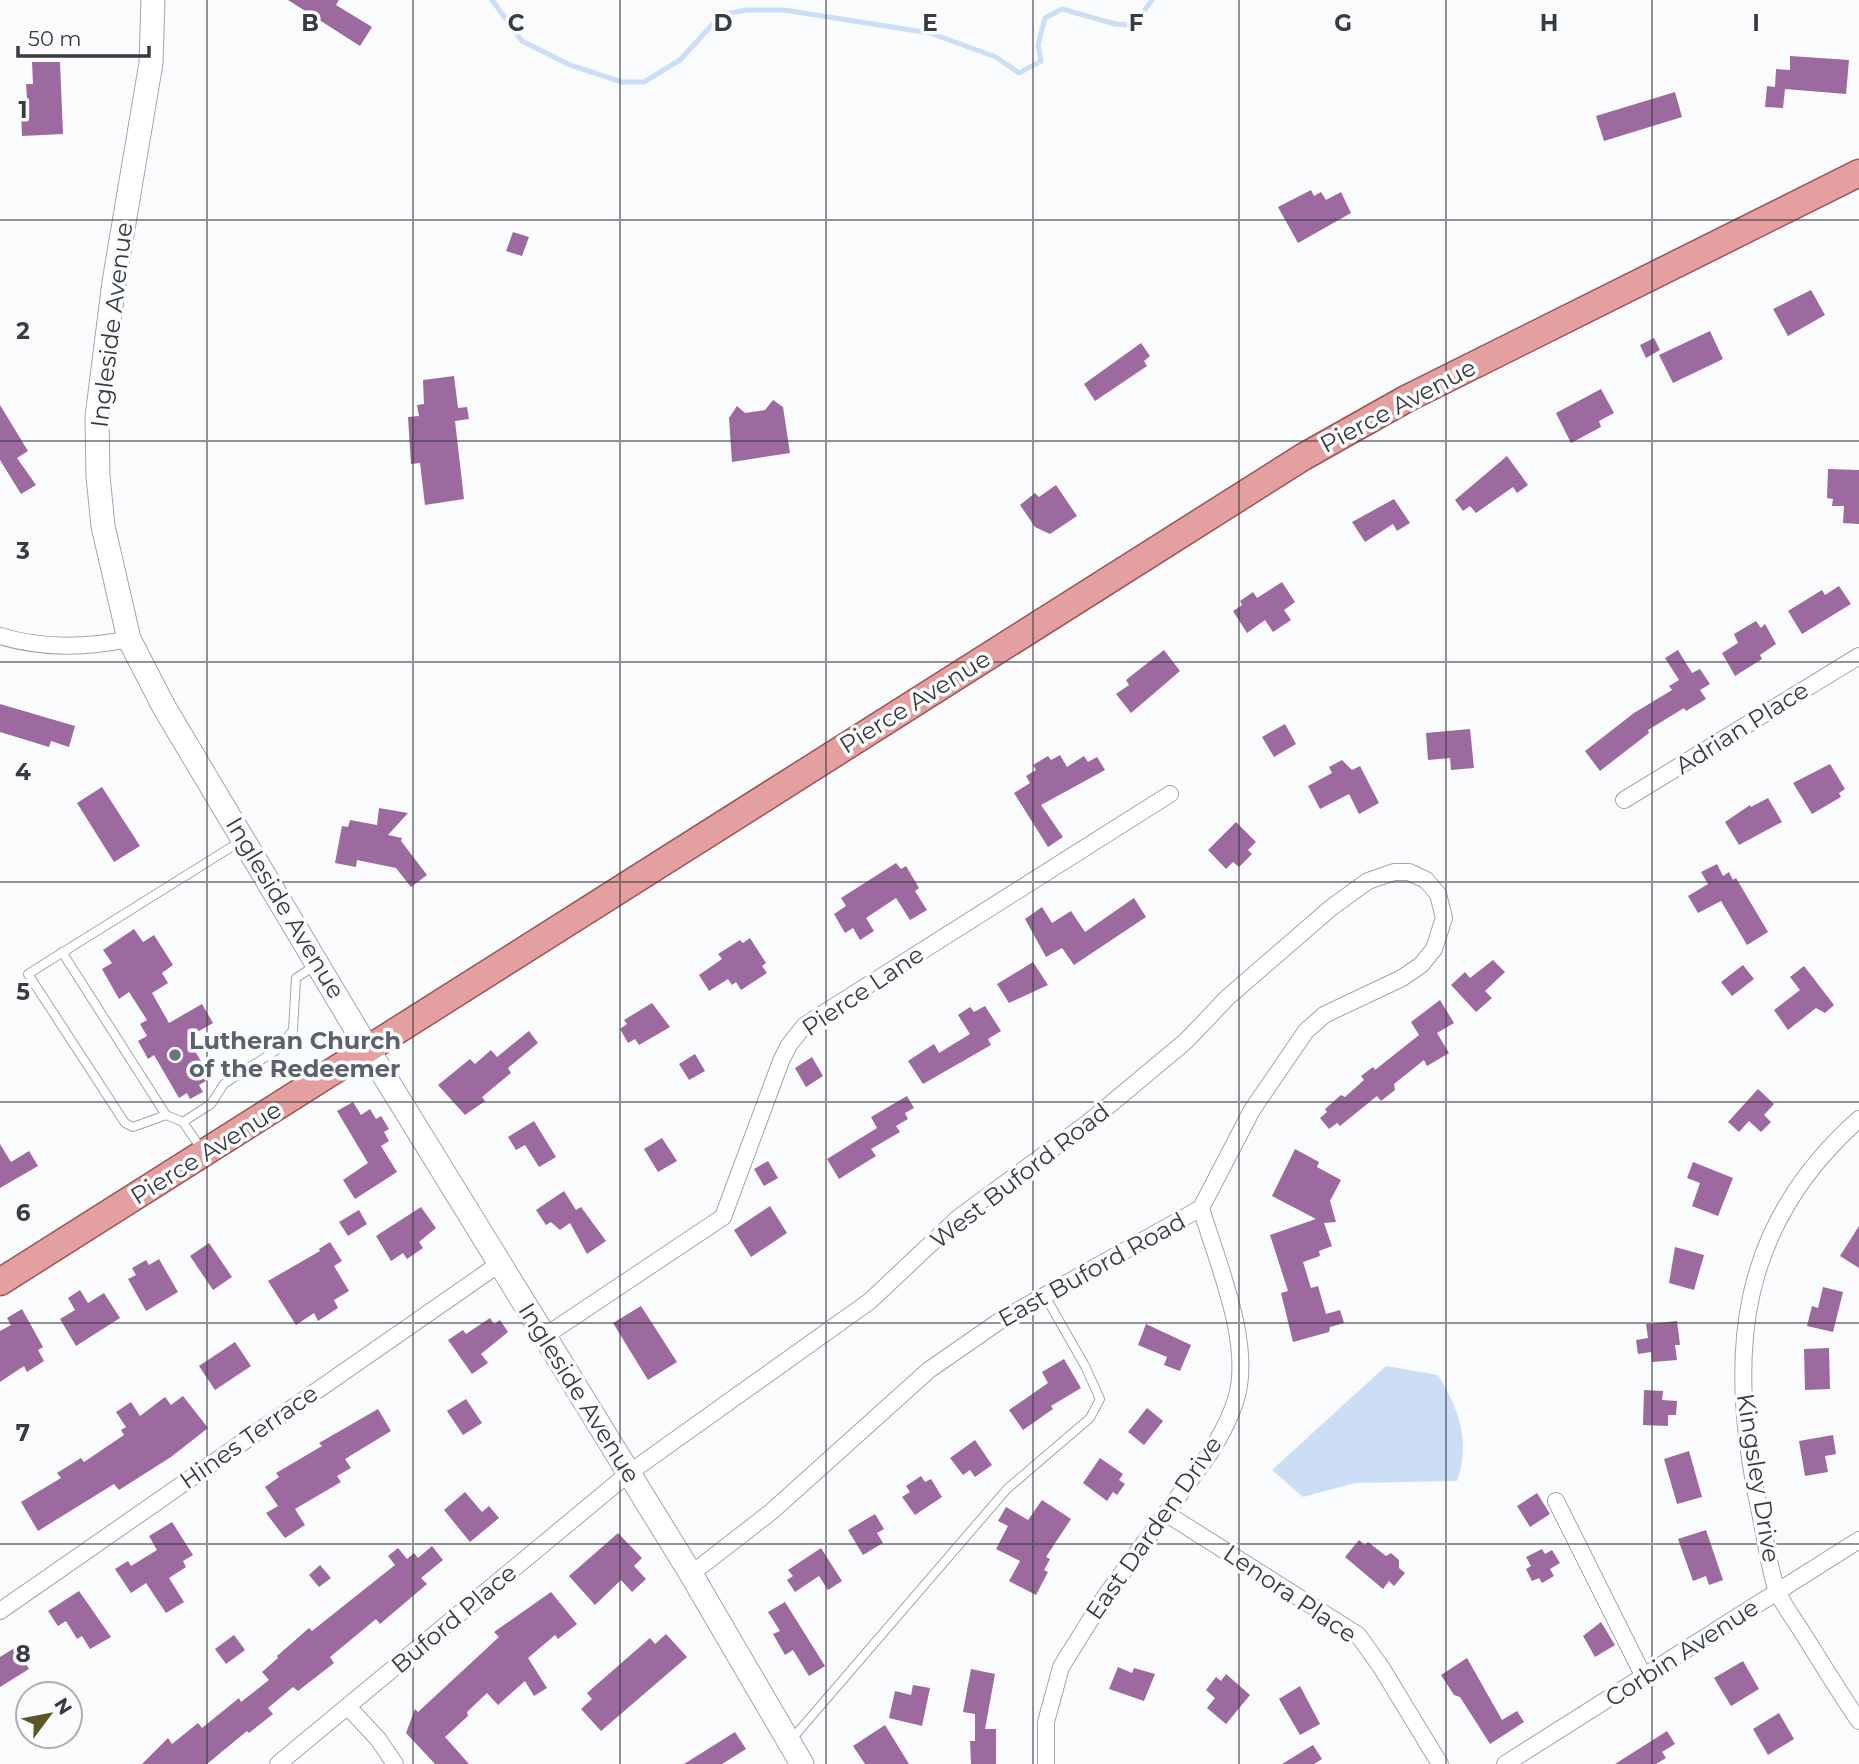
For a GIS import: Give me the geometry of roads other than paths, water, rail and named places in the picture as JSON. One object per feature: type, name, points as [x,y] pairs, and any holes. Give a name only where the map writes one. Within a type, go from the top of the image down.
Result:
[{"type":"main road","name":"Pierce Avenue","points":[[0,1282],[369,1051],[1303,457],[1406,399],[1859,173]]},
{"type":"street","name":"Ingleside Avenue","points":[[153,0],[151,63],[114,282],[97,417],[103,526],[129,639],[164,708],[369,1051],[691,1574],[802,1764]]},
{"type":"street","points":[[0,636],[50,646],[91,647],[129,639]]},
{"type":"street","name":"Adrian Place","points":[[1624,800],[1859,656]]},
{"type":"street","name":"Pierce Lane","points":[[545,1336],[723,1217],[781,1061],[789,1045],[805,1025],[1170,794]]},
{"type":"street","name":"East Buford Road","points":[[691,1574],[771,1512],[929,1370],[1001,1320],[1201,1208],[1252,1110],[1306,1031],[1324,1016],[1402,978],[1421,965],[1434,949],[1444,918],[1438,894],[1426,880],[1400,872]]},
{"type":"street","name":"West Buford Road","points":[[629,1473],[870,1301],[958,1218],[1089,1122],[1177,1049],[1228,997],[1332,907],[1368,881],[1400,872]]},
{"type":"street","name":"Kingsley Drive","points":[[1859,1119],[1822,1155],[1773,1230],[1749,1299],[1743,1345],[1744,1416],[1778,1591],[1859,1721]]},
{"type":"street","name":"East Darden Drive","points":[[1046,1764],[1046,1722],[1061,1667],[1104,1598],[1167,1514],[1225,1429],[1237,1397],[1241,1369],[1235,1324],[1201,1208]]},
{"type":"street","name":"Hines Terrace","points":[[0,1611],[499,1264]]},
{"type":"street","name":"Buford Place","points":[[278,1764],[629,1473]]},
{"type":"street","points":[[1556,1501],[1644,1676]]},
{"type":"street","name":"Lenora Place","points":[[1167,1514],[1358,1635],[1381,1667],[1440,1764]]},
{"type":"street","name":"Corbin Avenue","points":[[1505,1764],[1859,1540]]},
{"type":"street","points":[[348,1707],[378,1739],[395,1764]]},
{"type":"lane","points":[[166,1115],[133,1127],[125,1123],[28,974],[243,840]]},
{"type":"lane","points":[[62,952],[166,1115],[183,1122],[204,1155]]},
{"type":"lane","points":[[183,1122],[211,1104],[225,1084],[275,1051],[285,1040],[293,1030],[296,978],[318,964]]},
{"type":"lane","points":[[789,1742],[1007,1489],[1090,1418],[1100,1399],[1085,1366],[1044,1295]]},
{"type":"water","points":[[1386,1366],[1438,1375],[1452,1400],[1461,1426],[1463,1453],[1457,1481],[1355,1483],[1303,1497],[1272,1470]]},
{"type":"waterway","points":[[492,0],[522,41],[570,65],[622,82],[644,82],[680,60],[721,15],[746,10],[784,10],[930,33],[996,57],[1019,73],[1041,61],[1038,45],[1045,18],[1062,9],[1115,24],[1134,25],[1152,0]]},
{"type":"place","name":"Lutheran Church of the Redeemer","points":[[175,1055]]}]
